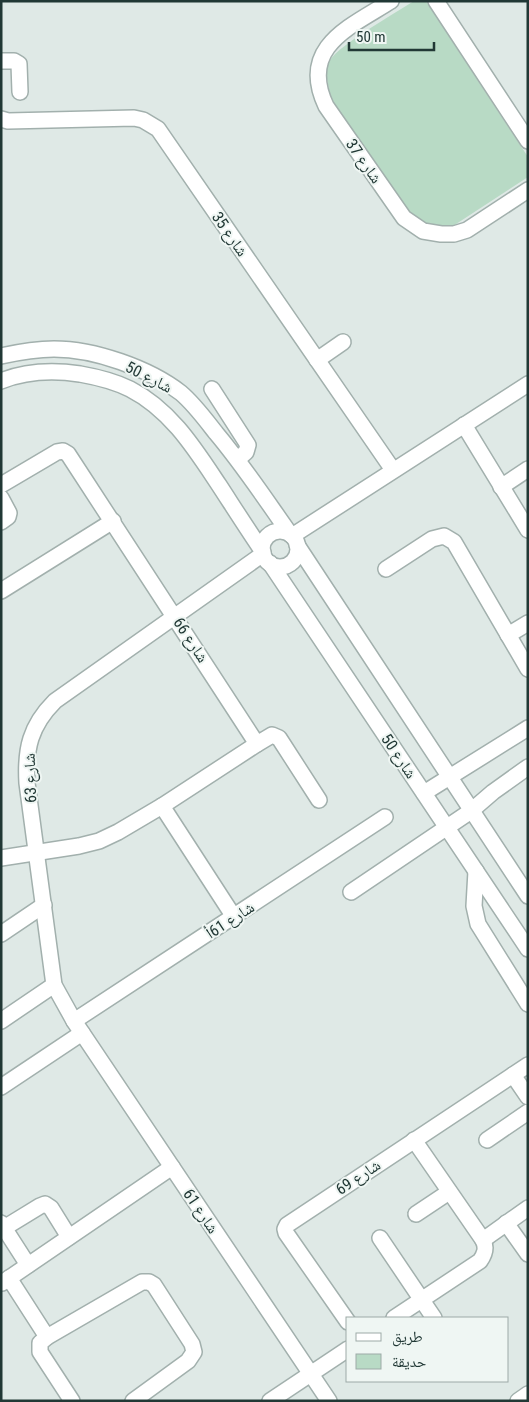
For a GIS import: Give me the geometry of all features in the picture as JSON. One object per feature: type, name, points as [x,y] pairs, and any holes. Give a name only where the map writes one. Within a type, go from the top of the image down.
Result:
[{"type":"street","name":"شارع 37","points":[[391,1],[331,41],[321,57],[317,78],[319,92],[326,106],[404,218],[423,230],[441,234],[454,234],[478,224],[528,190]]},
{"type":"street","points":[[436,1],[528,141]]},
{"type":"street","points":[[1,62],[14,61],[19,64],[20,92]]},
{"type":"street","name":"شارع 35","points":[[1,119],[8,122],[134,118],[151,123],[158,129],[393,470]]},
{"type":"street","points":[[317,360],[343,342]]},
{"type":"street","name":"شارع 50","points":[[1,356],[27,350],[54,348],[82,351],[133,366],[158,378],[181,394],[201,414],[238,459],[293,538],[528,896]]},
{"type":"street","name":"شارع 50","points":[[1,380],[16,375],[43,372],[70,372],[101,377],[130,389],[157,406],[179,428],[197,451],[528,949]]},
{"type":"street","points":[[293,538],[393,470],[528,384]]},
{"type":"street","points":[[212,390],[248,445],[246,452],[238,459]]},
{"type":"street","points":[[464,425],[528,530]]},
{"type":"street","name":"شارع 66","points":[[1,485],[57,452],[63,451],[68,454],[257,744]]},
{"type":"street","points":[[501,487],[528,469]]},
{"type":"street","points":[[1,498],[9,513],[8,517],[1,522]]},
{"type":"street","points":[[1,591],[113,521]]},
{"type":"street","points":[[280,531],[293,538],[296,555],[290,563],[280,566],[265,556],[264,542],[270,534],[280,531]]},
{"type":"street","points":[[386,568],[432,539],[444,536],[454,542],[528,669]]},
{"type":"street","name":"شارع 63","points":[[78,1027],[54,985],[26,769],[30,739],[36,724],[55,701],[175,616],[265,556]]},
{"type":"street","points":[[508,634],[528,622]]},
{"type":"street","points":[[424,793],[528,728]]},
{"type":"street","points":[[1,858],[99,841],[162,806],[272,735],[279,738],[319,800]]},
{"type":"street","points":[[351,892],[447,828],[528,767]]},
{"type":"street","points":[[162,806],[234,918]]},
{"type":"street","name":"شارع 61أ","points":[[1,1087],[78,1027],[234,918],[386,817]]},
{"type":"street","points":[[476,871],[474,906],[478,924],[528,1004]]},
{"type":"street","points":[[1,934],[44,905]]},
{"type":"street","points":[[1,1020],[54,985]]},
{"type":"street","name":"شارع 61","points":[[78,1027],[329,1401]]},
{"type":"street","name":"شارع 69","points":[[346,1319],[286,1233],[286,1227],[528,1065]]},
{"type":"street","points":[[513,1074],[528,1097]]},
{"type":"street","points":[[486,1140],[528,1112]]},
{"type":"street","points":[[396,1317],[480,1261],[485,1252],[483,1240],[414,1140]]},
{"type":"street","points":[[47,1337],[5,1281],[172,1167]]},
{"type":"street","points":[[416,1214],[449,1192]]},
{"type":"street","points":[[28,1265],[3,1225],[45,1204],[52,1208],[69,1237]]},
{"type":"street","points":[[483,1240],[528,1208]]},
{"type":"street","points":[[506,1223],[528,1254]]},
{"type":"street","points":[[380,1238],[433,1317]]},
{"type":"street","points":[[72,1401],[40,1352],[40,1343],[47,1337],[142,1282],[152,1283],[192,1344],[194,1352],[188,1362],[133,1401]]},
{"type":"street","points":[[270,1401],[346,1350]]},
{"type":"street","points":[[518,1401],[528,1394]]},
{"type":"green space","points":[[414,1],[426,1],[528,157],[528,177],[453,226],[430,225],[411,216],[331,98],[328,84],[328,64],[336,53],[357,37]]}]
